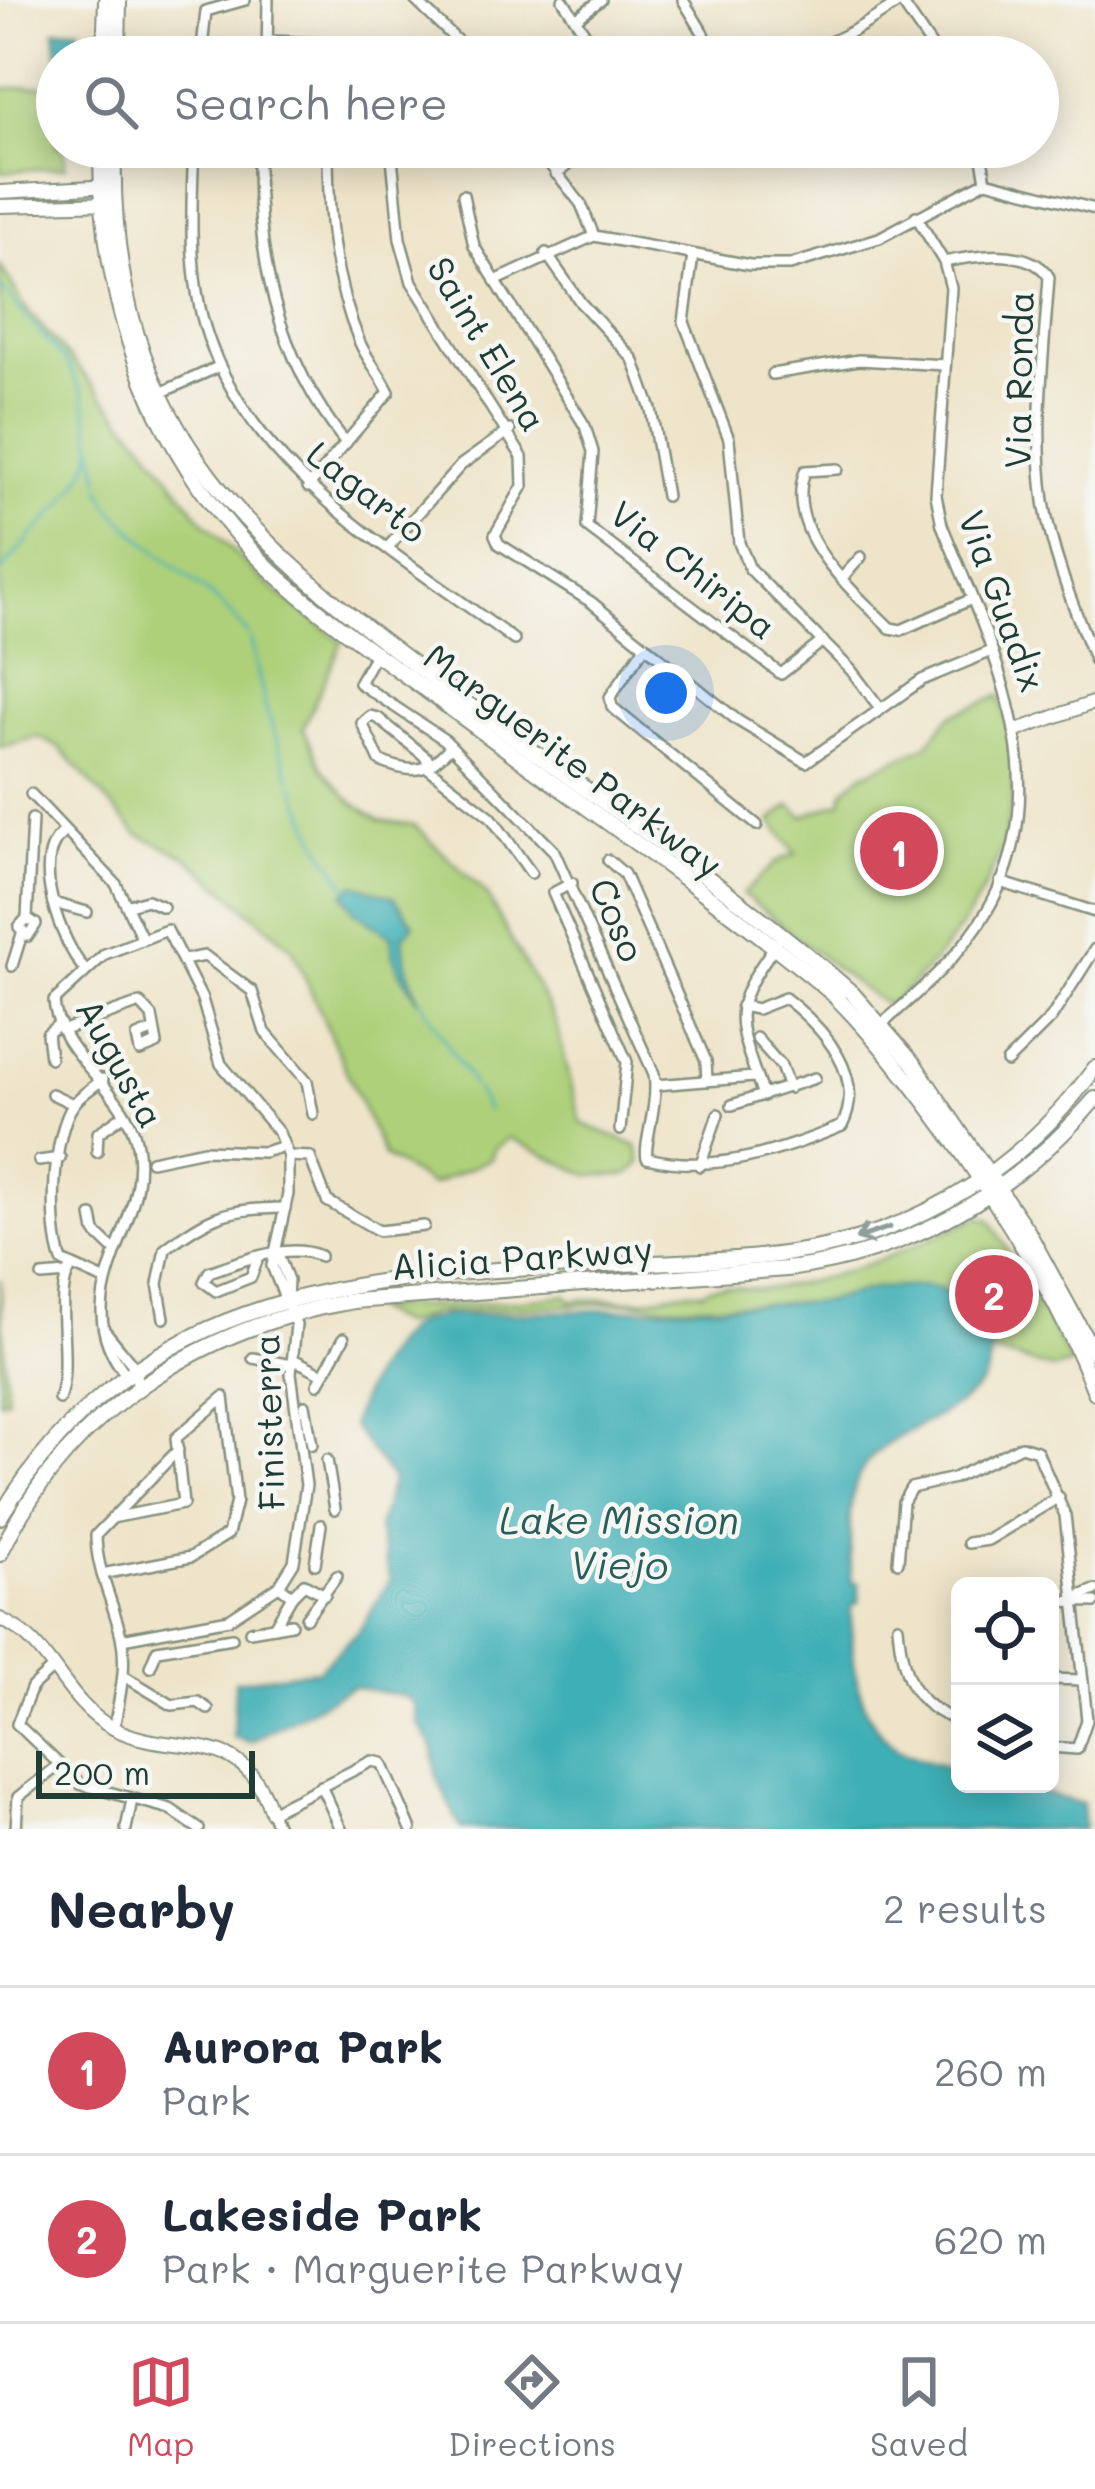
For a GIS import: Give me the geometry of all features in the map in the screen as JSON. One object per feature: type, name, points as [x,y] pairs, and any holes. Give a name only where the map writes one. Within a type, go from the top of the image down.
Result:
[{"type":"main road","points":[[105,36],[106,0]]},
{"type":"main road","points":[[118,36],[119,0]]},
{"type":"main road","name":"Marguerite Parkway","points":[[104,168],[115,301],[190,473],[242,540],[304,599],[380,647],[778,942],[876,1029],[1060,1283],[1095,1355]]},
{"type":"main road","name":"Marguerite Parkway","points":[[107,186],[110,168]]},
{"type":"main road","name":"Alicia Parkway","points":[[988,1185],[1056,1119],[1095,1068]]},
{"type":"main road","name":"Alicia Parkway","points":[[0,1517],[54,1443],[133,1377],[289,1306],[375,1281],[800,1252],[896,1225],[988,1185],[1042,1154],[1095,1099]]},
{"type":"main road","name":"Marguerite Parkway","points":[[988,1185],[1048,1291],[1095,1392]]},
{"type":"main road","name":"Alicia Parkway","points":[[0,1554],[26,1506],[133,1377]]},
{"type":"street","points":[[203,36],[206,11],[245,0]]},
{"type":"street","points":[[268,0],[268,36]]},
{"type":"street","points":[[415,0],[452,36]]},
{"type":"street","points":[[563,0],[588,36]]},
{"type":"street","points":[[578,17],[601,0]]},
{"type":"street","points":[[683,0],[705,36]]},
{"type":"street","points":[[845,36],[901,1],[925,36]]},
{"type":"street","name":"Lagarto","points":[[194,168],[195,272],[218,367],[248,417],[308,488],[514,640]]},
{"type":"street","points":[[258,168],[260,233],[273,305],[305,382],[346,443]]},
{"type":"street","points":[[308,488],[388,392],[362,346],[341,288],[329,232],[328,168]]},
{"type":"street","name":"Saint Elena","points":[[393,168],[400,239],[412,282],[440,333],[510,430],[522,458],[523,486],[495,535],[499,544],[591,602],[643,649],[737,720],[806,762],[880,708]]},
{"type":"street","points":[[552,168],[580,205],[594,236]]},
{"type":"street","points":[[556,173],[563,168]]},
{"type":"street","points":[[984,168],[986,181]]},
{"type":"street","points":[[495,281],[594,236],[750,265],[790,265],[878,238],[986,181],[1095,209]]},
{"type":"street","points":[[0,192],[107,186]]},
{"type":"street","name":"Via Chiripa","points":[[463,195],[474,247],[585,427],[593,452],[587,527],[782,674],[823,641]]},
{"type":"street","points":[[0,206],[108,204]]},
{"type":"street","name":"Via Guadix","points":[[876,1029],[971,934],[1000,882],[1017,811],[1018,730],[936,495],[951,288],[944,262],[916,216]]},
{"type":"street","points":[[546,254],[581,304],[633,359],[652,409],[666,496]]},
{"type":"street","points":[[693,255],[684,322],[729,439],[739,543],[750,569],[823,641],[880,708],[922,680],[992,650]]},
{"type":"street","name":"Via Ronda","points":[[944,262],[999,256],[1034,263],[1049,277],[1040,414],[1044,502],[1068,592],[1095,661]]},
{"type":"street","points":[[772,374],[859,361],[945,365]]},
{"type":"street","points":[[155,396],[218,367]]},
{"type":"street","points":[[388,546],[461,465],[510,430]]},
{"type":"street","points":[[838,469],[805,471],[801,482],[808,531],[842,578],[890,628],[901,630],[972,599]]},
{"type":"street","points":[[842,578],[861,557]]},
{"type":"street","name":"Coso","points":[[380,647],[359,683],[451,746],[554,851],[572,883],[656,1084],[658,1108],[644,1152],[647,1158],[700,1166]]},
{"type":"street","points":[[643,649],[610,698],[612,707],[757,825]]},
{"type":"street","points":[[1018,730],[1095,702]]},
{"type":"street","name":"Coso","points":[[365,718],[378,718],[427,758],[427,767],[410,773],[380,760],[361,729],[365,718]]},
{"type":"street","points":[[427,767],[451,746]]},
{"type":"street","name":"Coso","points":[[427,767],[491,817],[531,873]]},
{"type":"street","points":[[31,794],[104,870],[129,905],[141,936]]},
{"type":"street","points":[[491,817],[507,802]]},
{"type":"street","points":[[12,966],[22,934],[19,924],[27,918],[32,819]]},
{"type":"street","points":[[64,832],[53,846],[51,878],[62,940],[85,970],[141,936],[167,930],[202,999],[221,1064],[286,1151],[278,1255]]},
{"type":"street","points":[[30,844],[53,846]]},
{"type":"street","points":[[608,860],[624,874],[706,1061],[707,1081]]},
{"type":"street","points":[[27,876],[51,878]]},
{"type":"street","points":[[1000,882],[1095,912]]},
{"type":"street","name":"Coso","points":[[572,883],[553,893],[627,1062],[620,1130]]},
{"type":"street","points":[[129,905],[147,900],[163,908]]},
{"type":"street","points":[[52,903],[88,912]]},
{"type":"street","points":[[763,1096],[740,1039],[741,1006],[778,942]]},
{"type":"street","points":[[1007,1062],[1051,1018],[1095,949]]},
{"type":"street","points":[[183,960],[205,956],[252,991],[266,1032],[307,1081],[313,1114]]},
{"type":"street","name":"Augusta","points":[[85,970],[54,1001],[62,1026],[125,1114],[138,1152],[139,1182],[102,1279],[106,1332],[133,1377]]},
{"type":"street","points":[[700,1166],[793,1146],[842,1126],[851,1098],[850,1078],[838,1055],[785,998],[757,1010],[741,1006]]},
{"type":"street","points":[[50,1058],[47,1034],[140,1003],[152,1016],[152,1031]]},
{"type":"street","points":[[756,1038],[781,1066],[789,1088]]},
{"type":"street","points":[[627,1062],[646,1055]]},
{"type":"street","points":[[656,1084],[754,1077]]},
{"type":"street","points":[[732,1106],[814,1078]]},
{"type":"street","points":[[58,1399],[67,1346],[69,1271],[47,1217],[73,1105],[103,1079]]},
{"type":"street","points":[[52,1094],[73,1105]]},
{"type":"street","points":[[97,1152],[98,1133],[125,1114]]},
{"type":"street","points":[[700,1166],[718,1114]]},
{"type":"street","points":[[151,1161],[203,1150],[286,1151],[310,1157],[327,1201],[379,1232],[424,1226]]},
{"type":"street","points":[[39,1161],[61,1158]]},
{"type":"street","points":[[164,1318],[158,1284],[165,1249],[205,1218],[234,1208],[285,1208]]},
{"type":"street","points":[[92,1216],[94,1232],[115,1251]]},
{"type":"street","points":[[258,1258],[251,1277],[216,1292],[204,1282],[209,1272],[258,1258],[308,1251],[320,1256]]},
{"type":"street","name":"Finisterra","points":[[278,1255],[288,1280],[297,1341],[292,1362],[306,1485],[289,1574],[279,1586]]},
{"type":"street","points":[[42,1276],[69,1271],[102,1279]]},
{"type":"street","points":[[253,1358],[292,1362],[320,1379],[344,1338]]},
{"type":"street","points":[[102,1574],[191,1558],[230,1532],[236,1501],[226,1401],[220,1396],[176,1438],[183,1504],[112,1518]]},
{"type":"street","points":[[305,1405],[312,1444]]},
{"type":"street","points":[[296,1426],[310,1426]]},
{"type":"street","points":[[114,1729],[124,1676],[122,1639],[102,1574],[96,1534],[177,1446]]},
{"type":"street","points":[[898,1562],[903,1502],[911,1487],[954,1478],[1024,1446],[1039,1454],[1059,1497],[1087,1720],[1078,1749],[1059,1748]]},
{"type":"street","points":[[327,1460],[335,1509]]},
{"type":"street","points":[[306,1485],[331,1482]]},
{"type":"street","points":[[968,1543],[988,1540],[1059,1497]]},
{"type":"street","points":[[315,1564],[321,1526]]},
{"type":"street","points":[[297,1541],[320,1546]]},
{"type":"street","points":[[306,1618],[337,1576]]},
{"type":"street","points":[[274,1627],[304,1584],[325,1595]]},
{"type":"street","points":[[122,1639],[230,1618],[279,1586],[292,1596]]},
{"type":"street","points":[[1059,1600],[1095,1589]]},
{"type":"street","points":[[1075,1598],[1095,1602]]},
{"type":"street","points":[[0,1619],[34,1641],[88,1712],[114,1729],[220,1750],[250,1773],[278,1829]]},
{"type":"street","points":[[250,1631],[291,1624]]},
{"type":"street","points":[[199,1625],[207,1642]]},
{"type":"street","points":[[898,1626],[904,1672],[914,1693],[932,1710],[951,1717]]},
{"type":"street","points":[[150,1667],[157,1649],[151,1634]]},
{"type":"street","points":[[157,1649],[232,1638]]},
{"type":"street","points":[[54,1667],[32,1687],[17,1724],[80,1784],[170,1809],[199,1829]]},
{"type":"street","points":[[124,1676],[172,1705],[198,1702],[208,1709]]},
{"type":"street","points":[[1059,1679],[1082,1680]]},
{"type":"street","points":[[271,1812],[372,1761],[382,1763],[411,1829]]},
{"type":"street","points":[[16,1829],[18,1797],[58,1766]]},
{"type":"street","points":[[321,1786],[341,1829]]},
{"type":"street","points":[[126,1829],[132,1800]]},
{"type":"green space","points":[[36,86],[36,168],[52,168],[0,172],[0,89]]},
{"type":"green space","points":[[0,265],[27,310],[145,444],[199,516],[259,578],[342,642],[303,728],[323,770],[351,801],[379,820],[414,825],[486,894],[555,1020],[581,1123],[637,1146],[641,1163],[628,1175],[588,1175],[509,1138],[494,1149],[491,1159],[431,1185],[384,1156],[292,948],[187,857],[137,834],[60,748],[38,737],[0,747]]},
{"type":"green space","points":[[1000,696],[1011,741],[1013,785],[1007,827],[994,867],[951,941],[890,1005],[743,894],[778,861],[796,854],[771,821],[790,805],[803,816],[841,802],[844,790],[863,774],[926,746],[951,715]]},
{"type":"green space","points":[[979,1217],[990,1220],[1072,1364],[1053,1369],[989,1351],[985,1329],[969,1306],[939,1288],[877,1288],[822,1302],[667,1306],[626,1302],[434,1313],[403,1325],[371,1309],[566,1295],[571,1301],[640,1300],[703,1292],[714,1286],[793,1285],[875,1262]]},
{"type":"green space","points":[[0,1278],[7,1398],[0,1401]]},
{"type":"water","points":[[79,28],[80,36],[56,36],[55,30]]},
{"type":"water","points":[[355,884],[394,897],[414,924],[403,937],[406,965],[419,1001],[396,963],[392,937],[355,912],[344,894]]},
{"type":"water","name":"Lake Mission Viejo","points":[[925,1286],[951,1294],[973,1310],[990,1354],[985,1376],[971,1394],[881,1448],[865,1465],[853,1492],[851,1582],[859,1584],[859,1602],[851,1606],[852,1646],[866,1708],[888,1741],[905,1753],[951,1767],[951,1793],[1043,1793],[1082,1804],[1084,1829],[461,1829],[436,1776],[433,1747],[418,1723],[414,1703],[404,1696],[352,1687],[250,1742],[233,1737],[235,1681],[318,1670],[358,1632],[390,1580],[378,1529],[392,1479],[352,1426],[376,1371],[414,1325],[443,1316],[822,1302],[877,1288]]},
{"type":"waterway","points":[[0,286],[67,363],[83,394],[100,480]]},
{"type":"waterway","points":[[0,574],[67,499],[93,447]]},
{"type":"waterway","points":[[101,487],[124,522],[214,598],[248,635]]},
{"type":"waterway","points":[[251,640],[265,706],[290,778]]},
{"type":"waterway","points":[[293,785],[320,846],[348,888]]},
{"type":"waterway","points":[[420,1000],[473,1085]]},
{"type":"waterway","points":[[476,1090],[487,1110]]},
{"type":"place","name":"Aurora Park","points":[[899,851]]},
{"type":"place","name":"Lakeside Park","points":[[994,1294]]}]
